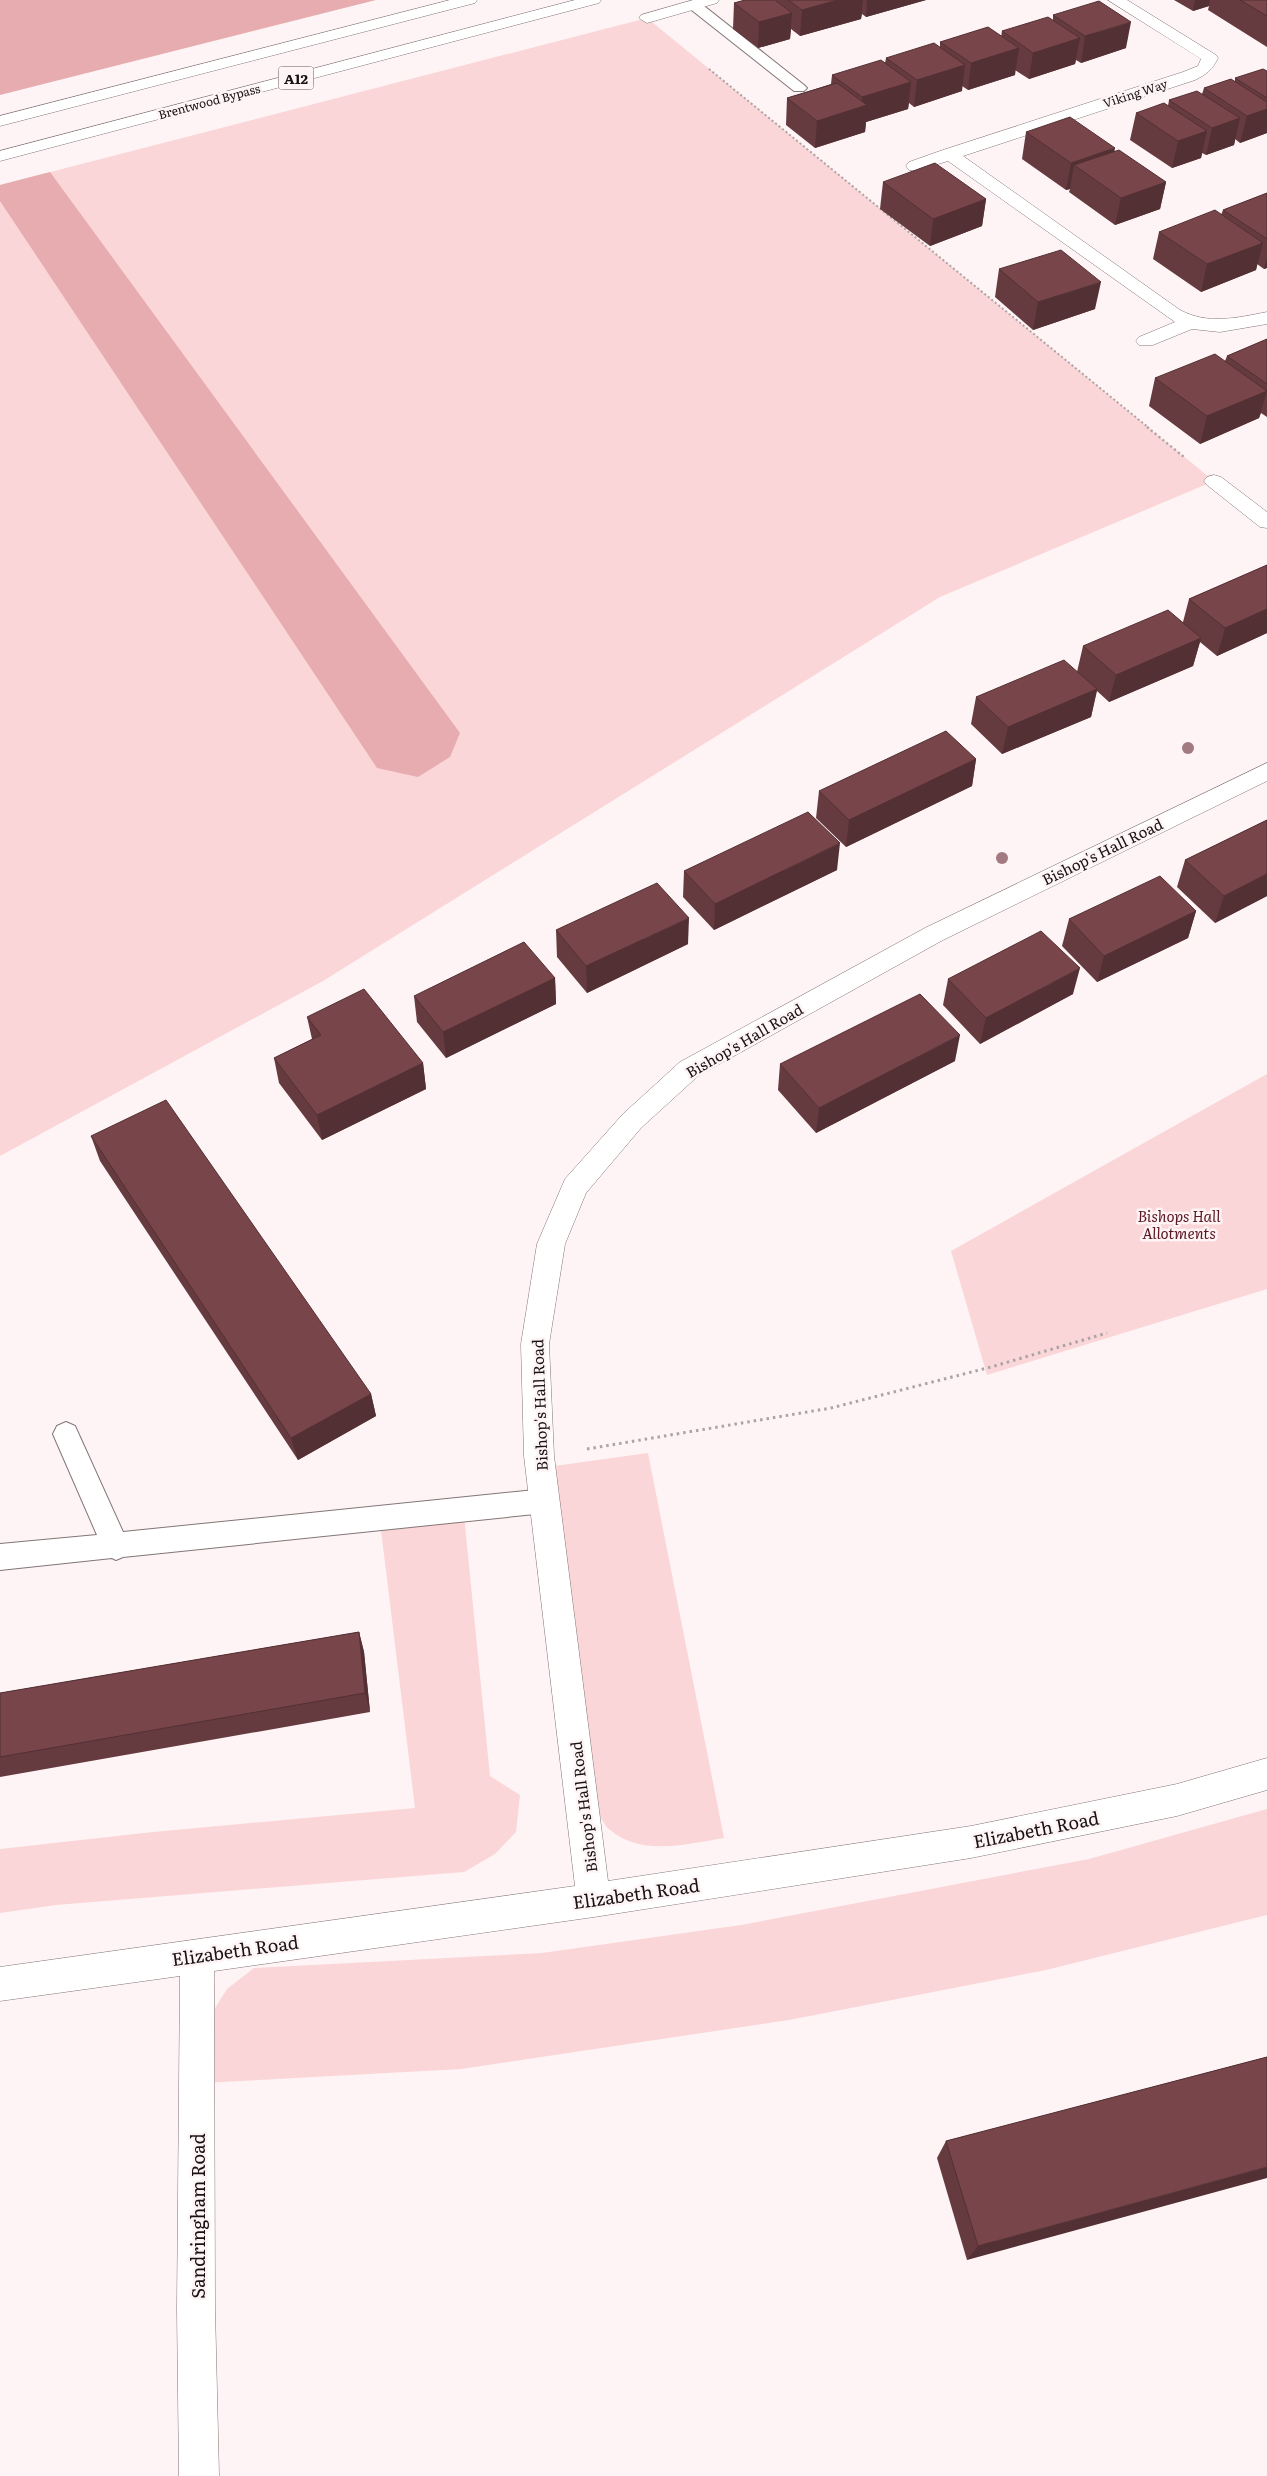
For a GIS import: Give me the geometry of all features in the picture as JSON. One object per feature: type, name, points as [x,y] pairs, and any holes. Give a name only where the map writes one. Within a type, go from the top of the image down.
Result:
[{"type":"main road","name":"A12","points":[[0,121],[469,0]]},
{"type":"main road","name":"Brentwood Bypass","points":[[0,156],[593,0]]},
{"type":"main road","points":[[647,18],[711,0]]},
{"type":"main road","name":"Viking Way","points":[[915,166],[1189,76],[1204,69],[1210,58],[1116,0]]},
{"type":"main road","points":[[949,154],[1173,314],[1190,323],[1220,326],[1267,318]]},
{"type":"main road","points":[[1146,341],[1190,323]]},
{"type":"main road","points":[[1214,481],[1267,522]]},
{"type":"main road","name":"Bishop's Hall Road","points":[[594,1900],[539,1456],[534,1344],[552,1244],[575,1187],[632,1121],[689,1068],[934,934],[1267,771]]},
{"type":"main road","name":"Elizabeth Road","points":[[0,1984],[594,1900],[971,1842],[1177,1800],[1267,1774]]},
{"type":"main road","name":"Sandringham Road","points":[[197,1955],[196,2309],[199,2476]]},
{"type":"lane","points":[[694,5],[799,88]]},
{"type":"lane","points":[[66,1434],[116,1547]]},
{"type":"lane","points":[[0,1558],[545,1501]]},
{"type":"path","points":[[708,68],[1214,481]]},
{"type":"path","points":[[539,1456],[831,1408],[991,1367],[1107,1333]]},
{"type":"green space","points":[[647,18],[1214,481],[940,597],[323,981],[0,1156],[0,185]]},
{"type":"green space","name":"Bishops Hall Allotments","points":[[1267,1074],[1267,1289],[987,1375],[951,1251]]},
{"type":"green space","points":[[648,1453],[724,1838],[664,1846],[649,1846],[635,1843],[621,1838],[609,1829],[600,1816],[588,1788],[547,1467]]},
{"type":"green space","points":[[464,1515],[490,1776],[520,1795],[516,1832],[495,1854],[464,1872],[56,1905],[0,1913],[0,1849],[153,1832],[415,1808],[380,1522]]},
{"type":"green space","points":[[1267,1809],[1267,1915],[1046,1970],[789,2020],[461,2069],[204,2083],[203,2027],[227,1989],[254,1968],[542,1953],[741,1925],[1089,1859]]},
{"type":"shaded area","points":[[0,0],[376,0],[0,95]]},
{"type":"shaded area","points":[[50,172],[460,733],[450,757],[418,777],[377,768],[0,201],[0,185]]},
{"type":"building","points":[[745,0],[775,0],[792,13],[759,22],[734,3]]},
{"type":"building","points":[[788,0],[838,0],[802,10]]},
{"type":"building","points":[[1240,0],[1267,0],[1267,16]]},
{"type":"building","points":[[1099,1],[1131,22],[1085,36],[1053,15]]},
{"type":"building","points":[[1048,17],[1080,38],[1033,53],[1002,31]]},
{"type":"building","points":[[988,27],[1019,48],[971,63],[940,42]]},
{"type":"building","points":[[934,43],[965,65],[917,80],[886,58]]},
{"type":"building","points":[[881,60],[911,82],[862,97],[832,75]]},
{"type":"building","points":[[1263,69],[1267,71],[1267,98],[1235,78]]},
{"type":"building","points":[[1231,79],[1267,102],[1267,109],[1247,116],[1204,88]]},
{"type":"building","points":[[837,83],[867,105],[817,121],[787,98]]},
{"type":"building","points":[[1197,91],[1240,118],[1212,128],[1169,100]]},
{"type":"building","points":[[1164,103],[1207,131],[1178,141],[1136,113]]},
{"type":"building","points":[[1070,117],[1115,148],[1071,163],[1026,132]]},
{"type":"building","points":[[1119,150],[1166,182],[1121,198],[1074,165]]},
{"type":"building","points":[[935,163],[986,199],[933,219],[883,182]]},
{"type":"building","points":[[1267,193],[1267,239],[1223,210]]},
{"type":"building","points":[[1215,210],[1263,243],[1207,264],[1159,232]]},
{"type":"building","points":[[1061,250],[1101,282],[1038,302],[999,269]]},
{"type":"building","points":[[1267,339],[1267,384],[1227,356]]},
{"type":"building","points":[[1215,354],[1267,391],[1207,416],[1155,378]]},
{"type":"building","points":[[1267,565],[1267,609],[1225,628],[1189,599]]},
{"type":"building","points":[[1168,610],[1201,638],[1116,675],[1083,646]]},
{"type":"building","points":[[1064,660],[1097,689],[1008,727],[976,697]]},
{"type":"building","points":[[946,731],[976,759],[849,820],[819,791]]},
{"type":"building","points":[[808,812],[840,843],[715,904],[684,871]]},
{"type":"building","points":[[1267,820],[1267,874],[1224,896],[1185,860]]},
{"type":"building","points":[[1160,876],[1196,911],[1104,956],[1069,919]]},
{"type":"building","points":[[657,883],[689,918],[586,966],[556,930]]},
{"type":"building","points":[[1041,931],[1080,968],[986,1018],[948,979]]},
{"type":"building","points":[[524,942],[555,978],[443,1032],[414,996]]},
{"type":"building","points":[[364,989],[423,1063],[317,1115],[274,1058],[321,1035],[307,1017]]},
{"type":"building","points":[[920,994],[960,1035],[819,1108],[780,1064]]},
{"type":"building","points":[[166,1100],[371,1394],[291,1438],[91,1136]]},
{"type":"building","points":[[359,1632],[365,1693],[0,1757],[0,1693]]},
{"type":"building","points":[[1267,2057],[1267,2167],[978,2246],[946,2141]]}]
